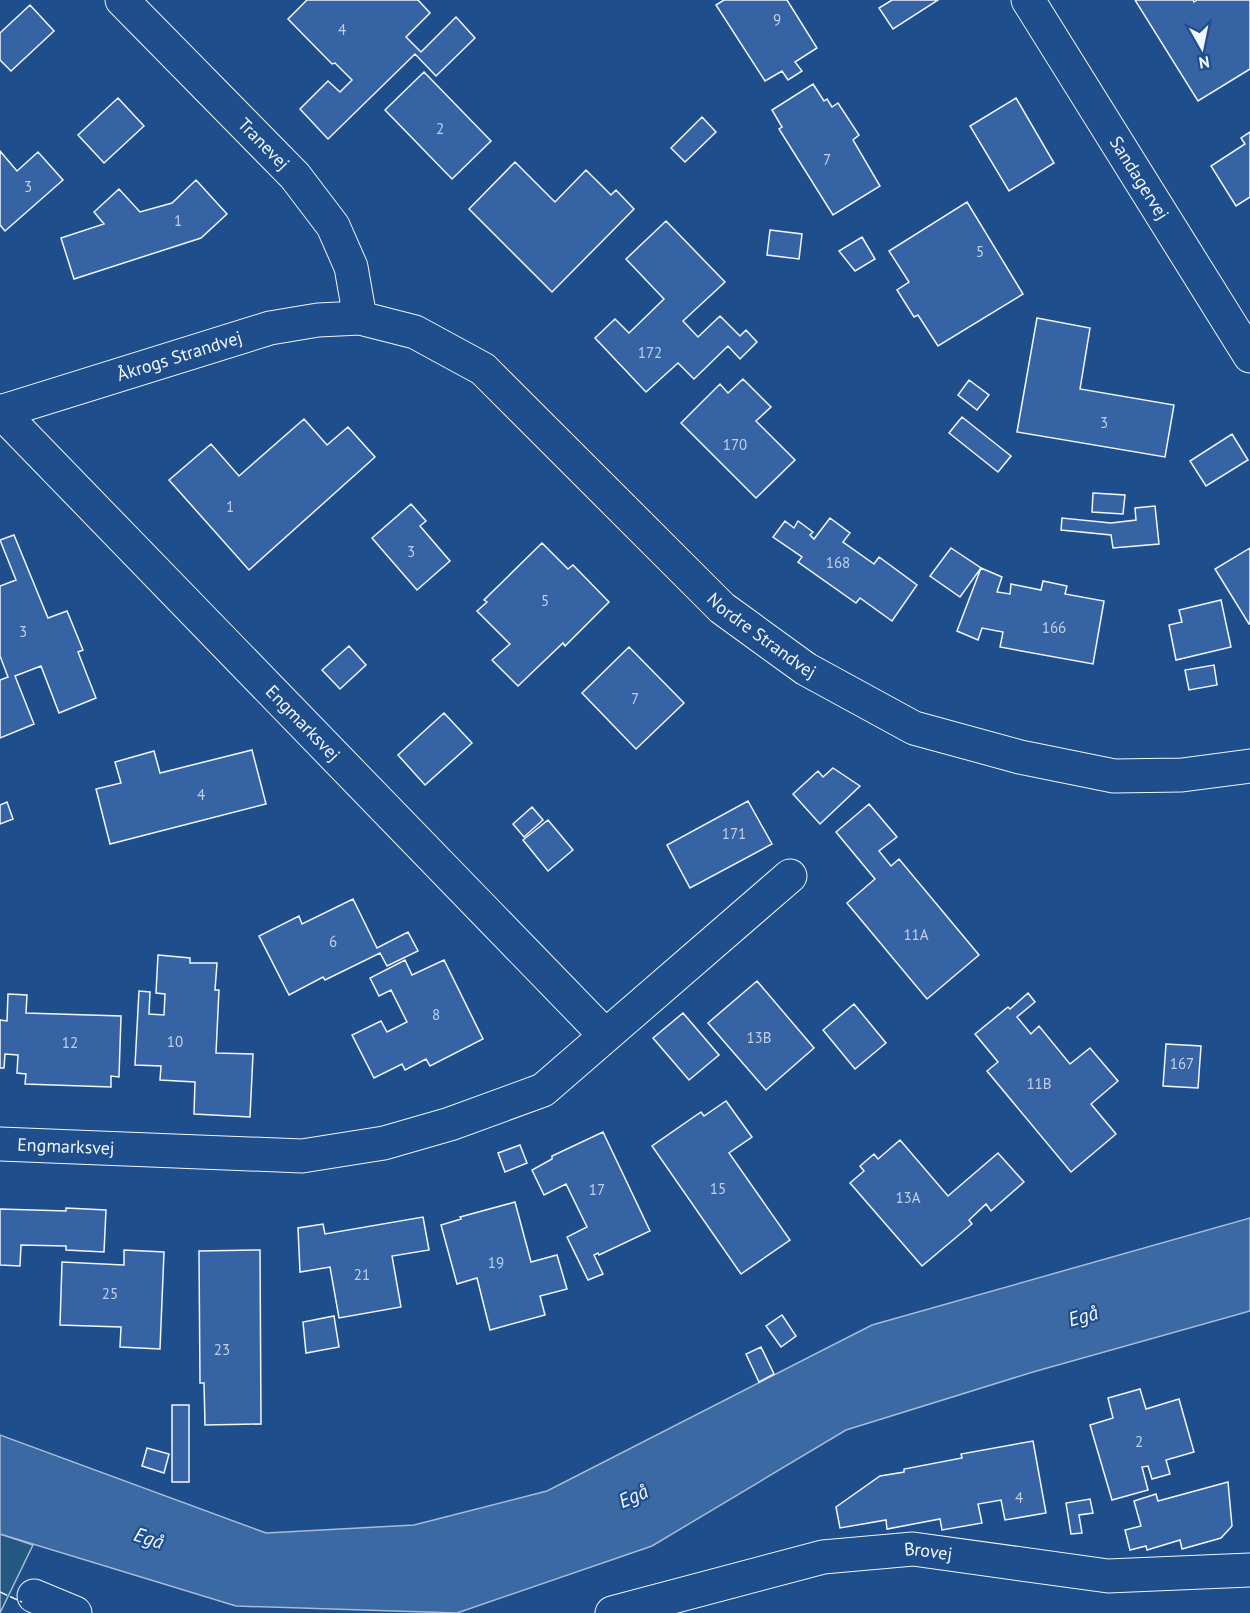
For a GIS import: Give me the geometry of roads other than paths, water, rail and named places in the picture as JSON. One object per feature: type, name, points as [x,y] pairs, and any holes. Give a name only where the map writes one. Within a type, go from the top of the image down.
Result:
[{"type":"street","name":"Tranevej","points":[[122,0],[295,176],[333,226],[351,267],[360,318]]},
{"type":"street","name":"Sandagervej","points":[[1028,0],[1250,356]]},
{"type":"street","name":"Åkrogs Strandvej","points":[[0,411],[270,328],[318,320],[360,318]]},
{"type":"street","name":"Nordre Strandvej","points":[[360,318],[415,332],[483,369],[722,608],[806,669],[914,728],[1020,757],[1114,776],[1182,775],[1250,766]]},
{"type":"street","name":"Engmarksvej","points":[[0,411],[605,1035]]},
{"type":"street","name":"Engmarksvej","points":[[0,1144],[302,1156],[384,1143],[450,1124],[543,1090],[790,876]]},
{"type":"street","name":"Brovej","points":[[612,1613],[823,1557],[913,1549],[1108,1576],[1250,1570]]},
{"type":"street","points":[[34,1596],[75,1613]]},
{"type":"water","name":"Egå","points":[[1250,1218],[1250,1311],[1033,1372],[846,1430],[652,1546],[457,1613],[236,1606],[0,1534],[0,1435],[266,1533],[414,1525],[547,1491],[872,1325]]}]
